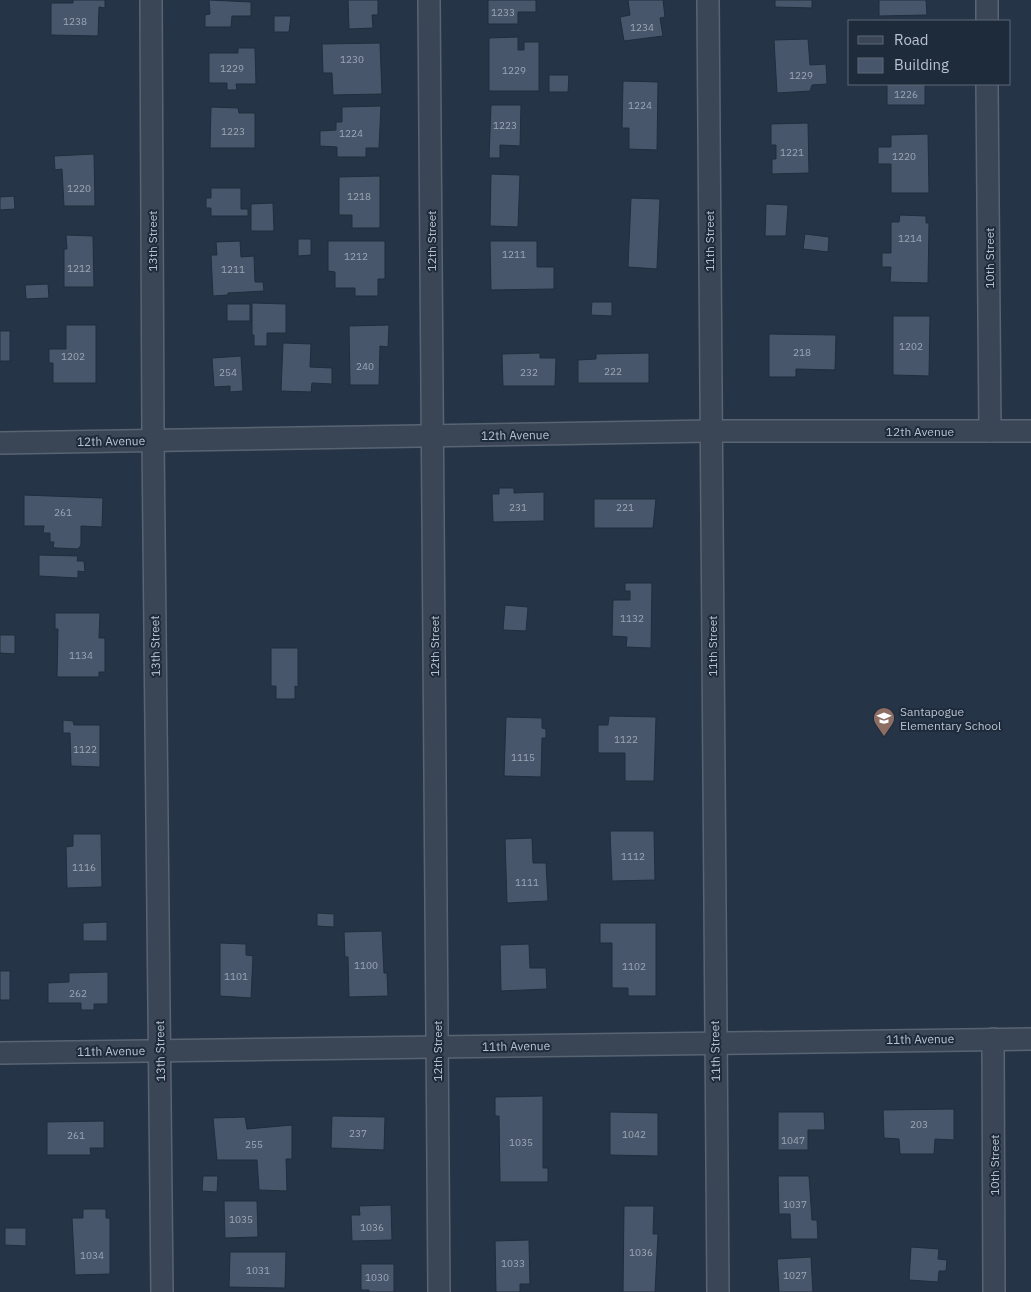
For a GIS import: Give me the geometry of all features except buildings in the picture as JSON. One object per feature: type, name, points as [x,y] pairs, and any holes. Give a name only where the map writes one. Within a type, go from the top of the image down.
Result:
[{"type":"street","name":"13th Street","points":[[151,0],[153,440],[162,1292]]},
{"type":"street","name":"12th Street","points":[[429,0],[439,1292]]},
{"type":"street","name":"11th Street","points":[[708,0],[718,1292]]},
{"type":"street","points":[[987,0],[987,20]]},
{"type":"street","name":"10th Street","points":[[988,85],[990,432]]},
{"type":"street","name":"12th Avenue","points":[[0,443],[710,432],[1031,431]]},
{"type":"street","name":"10th Street","points":[[993,1039],[994,1292]]},
{"type":"street","name":"11th Avenue","points":[[0,1053],[1031,1039]]},
{"type":"place","name":"Santapogue Elementary School","points":[[884,737]]}]
